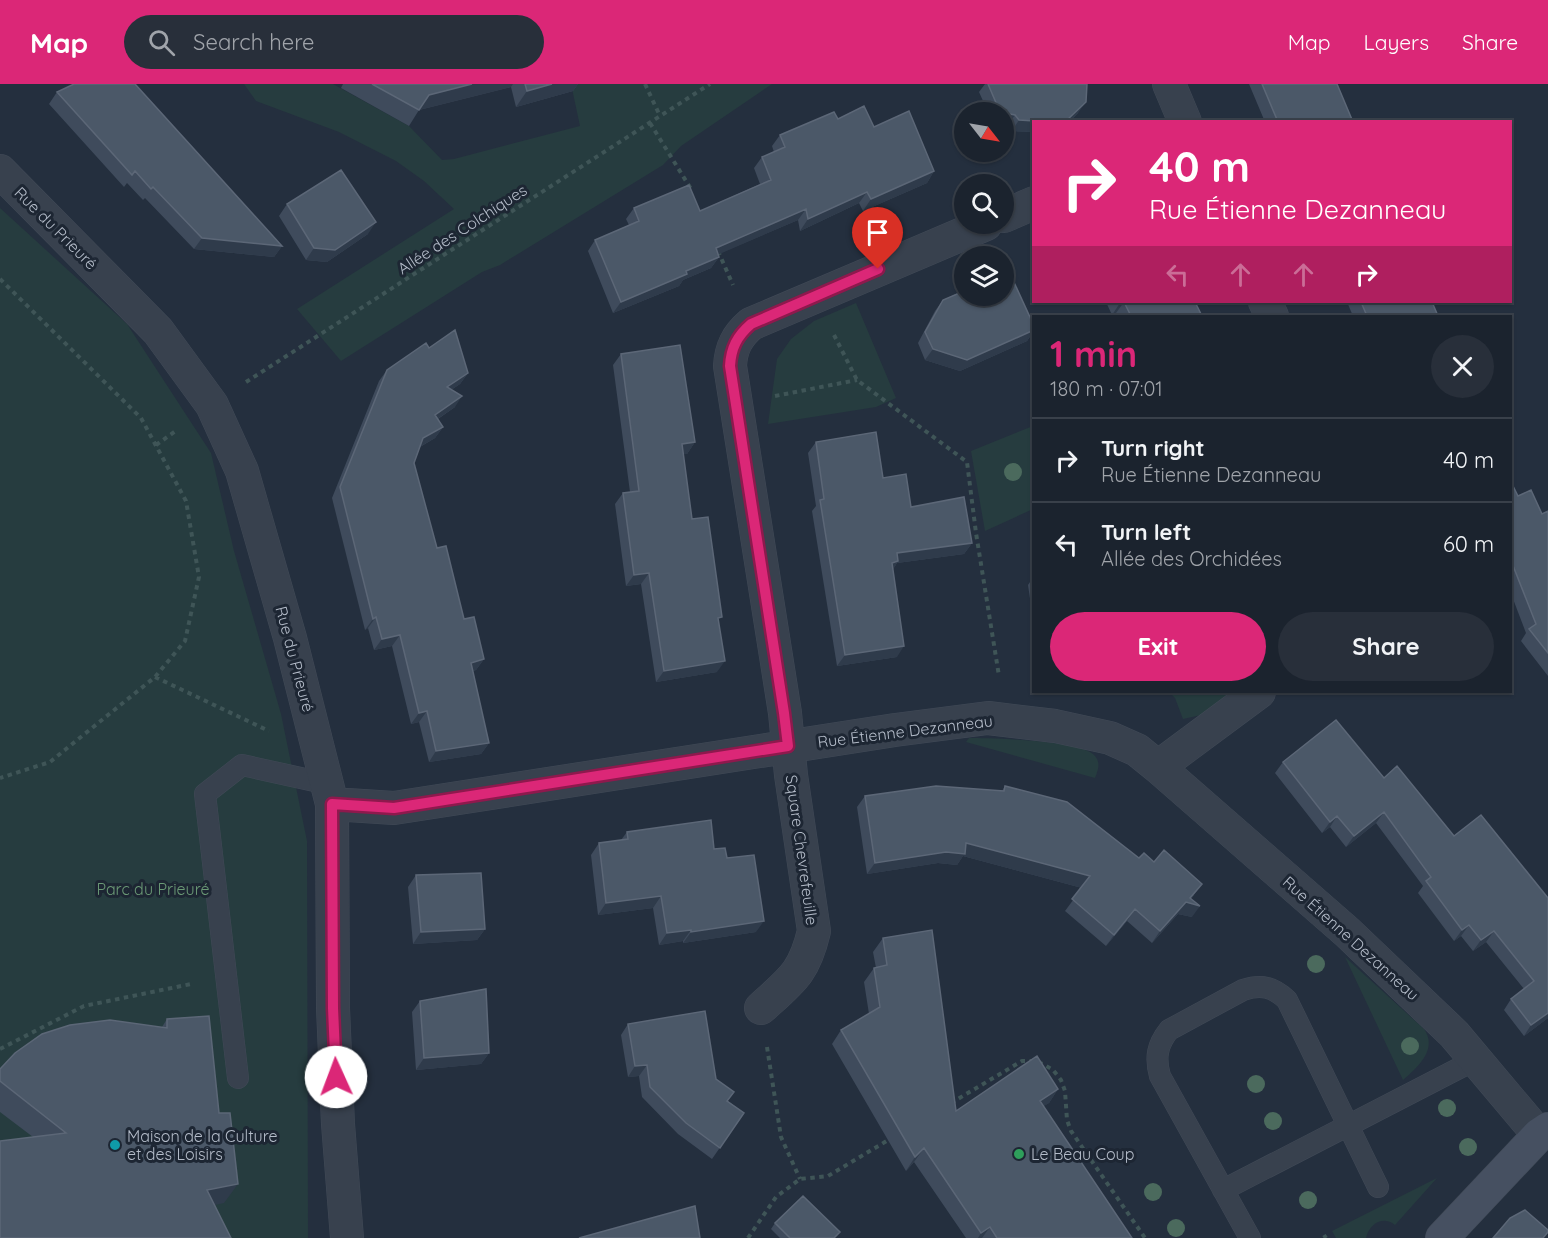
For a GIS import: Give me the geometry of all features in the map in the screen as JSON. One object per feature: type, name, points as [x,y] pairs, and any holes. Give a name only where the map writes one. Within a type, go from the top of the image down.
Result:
[{"type":"street","points":[[1169,84],[1184,120]]},
{"type":"street","name":"Rue du Prieuré","points":[[0,171],[158,331],[212,405],[242,471],[290,638],[330,794],[333,1008],[338,1124],[347,1238]]},
{"type":"street","points":[[1014,212],[1032,204]]},
{"type":"street","points":[[751,324],[962,234]]},
{"type":"street","name":"Square Chevrefeuille","points":[[751,324],[735,342],[730,354],[730,366],[784,713],[814,931],[807,956],[796,976],[761,1008]]},
{"type":"street","points":[[1158,767],[1258,693]]},
{"type":"street","name":"Rue Étienne Dezanneau","points":[[330,794],[394,808],[788,746],[988,718],[1055,726],[1110,738],[1137,750],[1158,767],[1347,932],[1454,1034],[1475,1060],[1543,1132]]},
{"type":"street","points":[[1442,1238],[1543,1132]]},
{"type":"lane","points":[[238,1077],[205,794],[242,765],[330,794]]},
{"type":"lane","points":[[1250,1238],[1160,1076],[1156,1063],[1161,1039],[1169,1030],[1243,990],[1256,986],[1268,987],[1287,1000],[1378,1187]]},
{"type":"lane","points":[[1223,1190],[1475,1060]]},
{"type":"path","points":[[645,84],[660,116]]},
{"type":"path","name":"Allée des Colchiques","points":[[240,386],[710,84]]},
{"type":"path","points":[[650,123],[693,196]]},
{"type":"path","points":[[715,245],[751,324]]},
{"type":"path","points":[[0,279],[141,418],[186,501],[199,577],[185,641],[155,677],[50,762],[0,778]]},
{"type":"path","points":[[814,297],[857,380],[966,462],[999,676]]},
{"type":"path","points":[[736,404],[857,380]]},
{"type":"path","points":[[155,677],[274,733]]},
{"type":"path","points":[[0,1049],[84,1006],[226,976]]},
{"type":"path","points":[[767,1042],[781,1137],[800,1179]]},
{"type":"path","points":[[950,1103],[1022,1060],[1043,1064],[1053,1070],[1065,1091],[1066,1120],[1071,1131],[1145,1238]]},
{"type":"path","points":[[748,1238],[776,1197],[800,1179],[828,1176],[899,1133]]},
{"type":"green space","points":[[244,84],[333,84],[409,126],[442,160],[454,159],[580,126],[571,84],[772,84],[681,146],[663,165],[500,265],[482,272],[341,361],[297,309],[454,209],[424,181],[396,161],[339,132],[256,101]]},
{"type":"green space","name":"Parc du Prieuré","points":[[0,208],[127,324],[211,453],[234,551],[281,714],[307,841],[308,1238],[0,1238]]},
{"type":"green space","points":[[856,303],[896,398],[876,407],[768,424],[777,359],[791,339],[814,321]]},
{"type":"green space","points":[[1032,426],[1032,509],[985,531],[971,451]]},
{"type":"green space","points":[[1170,693],[1230,693],[1201,715],[1183,719],[1175,698]]},
{"type":"green space","points":[[969,738],[1036,741],[1073,746],[1095,756],[1098,769],[1095,778],[966,742]]},
{"type":"green space","points":[[1345,957],[1424,1029],[1428,1036],[1429,1044],[1424,1057],[1403,1080]]},
{"type":"green space","points":[[1437,1178],[1395,1225],[1386,1221],[1377,1222],[1370,1229],[1366,1238],[1336,1238],[1332,1231]]},
{"type":"building","points":[[74,84],[135,84],[282,246],[202,238],[153,187],[151,189],[135,171],[132,175],[57,92]]},
{"type":"building","points":[[372,84],[472,84],[429,95],[419,110]]},
{"type":"building","points":[[525,84],[552,84],[527,91]]},
{"type":"building","points":[[988,84],[1087,84],[1086,102],[1067,120],[1019,120],[1015,115],[1014,102],[996,102]]},
{"type":"building","points":[[1262,84],[1337,84],[1352,120],[1277,120]]},
{"type":"building","points":[[864,106],[874,127],[909,111],[934,171],[871,199],[867,192],[808,219],[806,209],[716,248],[719,257],[686,271],[687,274],[621,302],[595,240],[639,221],[634,208],[689,185],[700,211],[771,180],[762,157],[785,147],[780,135],[834,112],[838,119]]},
{"type":"building","points":[[341,170],[376,222],[335,250],[314,248],[287,204]]},
{"type":"building","points":[[1014,282],[1032,322],[1032,331],[967,360],[933,349],[925,332],[943,300],[954,295],[954,306],[1014,306]]},
{"type":"building","points":[[1124,303],[1196,303],[1202,315],[1130,315]]},
{"type":"building","points":[[1361,303],[1432,303],[1438,315],[1367,315]]},
{"type":"building","points":[[455,330],[468,373],[447,387],[462,396],[435,415],[443,427],[423,438],[414,463],[437,548],[446,546],[464,619],[474,617],[484,659],[471,663],[489,743],[436,751],[427,711],[419,713],[400,635],[382,639],[376,617],[373,619],[340,487],[387,370],[426,343],[429,348]]},
{"type":"building","points":[[680,345],[695,442],[682,444],[692,519],[708,517],[722,617],[718,618],[725,661],[664,671],[649,573],[634,575],[623,493],[639,491],[621,354]]},
{"type":"building","points":[[876,432],[883,478],[906,474],[911,507],[964,497],[972,543],[897,553],[898,561],[892,563],[904,646],[845,655],[820,500],[824,499],[816,442]]},
{"type":"building","points":[[1512,484],[1518,496],[1531,490],[1542,514],[1548,511],[1548,653],[1529,629],[1536,624],[1512,563]]},
{"type":"building","points":[[1336,720],[1384,778],[1397,766],[1454,836],[1481,815],[1548,898],[1548,1013],[1531,1025],[1511,999],[1534,981],[1494,931],[1481,940],[1469,925],[1462,930],[1426,881],[1431,877],[1384,812],[1354,836],[1337,816],[1330,822],[1283,762]]},
{"type":"building","points":[[936,786],[1004,791],[1005,786],[1067,802],[1139,858],[1144,853],[1154,862],[1164,850],[1202,884],[1190,898],[1200,906],[1186,902],[1160,931],[1135,909],[1114,935],[1072,899],[1090,876],[966,843],[965,854],[946,852],[875,863],[865,796]]},
{"type":"building","points":[[711,820],[714,849],[725,848],[727,858],[754,855],[764,921],[691,932],[691,930],[667,933],[661,896],[606,903],[599,843],[628,839],[627,832]]},
{"type":"building","points":[[481,873],[485,929],[421,932],[416,875]]},
{"type":"building","points":[[932,930],[956,1111],[1037,1056],[1058,1089],[1040,1101],[1132,1238],[997,1238],[990,1227],[981,1233],[924,1148],[915,1157],[841,1030],[880,1007],[874,968],[887,965],[883,938]]},
{"type":"building","points":[[486,989],[489,1053],[424,1058],[420,1001]]},
{"type":"building","points":[[705,1011],[716,1079],[734,1092],[727,1101],[744,1113],[720,1148],[686,1123],[650,1087],[647,1065],[635,1066],[628,1024]]},
{"type":"building","name":"Maison de la Culture et des Loisirs","points":[[209,1016],[219,1113],[230,1113],[238,1184],[207,1190],[231,1238],[0,1238],[0,1141],[66,1133],[0,1081],[0,1069],[15,1053],[42,1034],[70,1025],[110,1020],[167,1028],[167,1019]]},
{"type":"building","points":[[803,1196],[840,1232],[834,1238],[790,1238],[775,1223]]},
{"type":"building","points":[[695,1206],[700,1238],[579,1238]]},
{"type":"building","points":[[1525,1210],[1548,1230],[1543,1238],[1493,1238],[1510,1218]]},
{"type":"place","name":"Maison de la Culture et des Loisirs","points":[[115,1145]]},
{"type":"place","name":"Le Beau Coup","points":[[1019,1154]]},
{"type":"route","points":[[336,1077],[333,1008],[332,804],[394,808],[788,746],[730,354],[735,342],[751,324],[878,269]]}]
